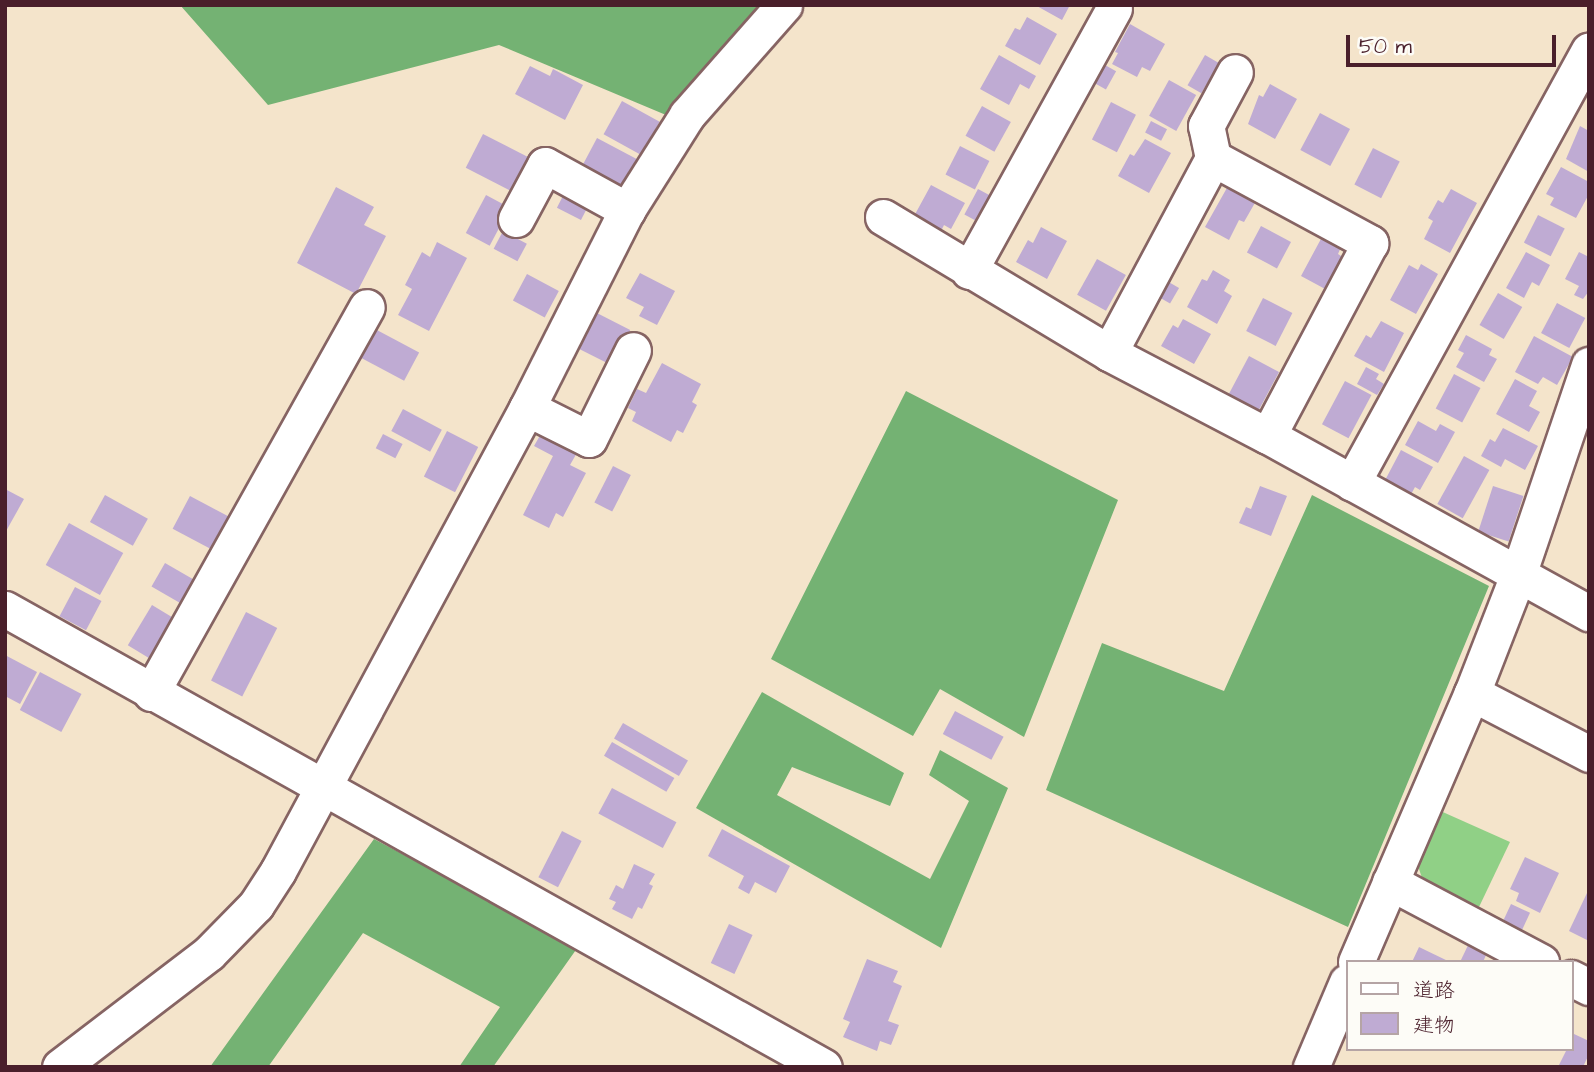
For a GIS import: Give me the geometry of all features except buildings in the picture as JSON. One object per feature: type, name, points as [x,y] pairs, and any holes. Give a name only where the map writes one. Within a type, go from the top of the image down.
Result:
[{"type":"street","points":[[60,1067],[209,953],[256,905],[278,872],[527,408],[627,210],[687,115],[784,5]]},
{"type":"street","points":[[970,271],[1114,8]]},
{"type":"street","points":[[1352,483],[1589,51]]},
{"type":"street","points":[[1109,353],[1213,158],[1206,125],[1235,72]]},
{"type":"street","points":[[1213,158],[1370,243],[1268,436]]},
{"type":"street","points":[[516,219],[545,165],[627,210]]},
{"type":"street","points":[[883,217],[1109,353],[1268,436],[1589,613]]},
{"type":"street","points":[[151,692],[367,307]]},
{"type":"street","points":[[527,408],[589,439],[633,350]]},
{"type":"street","points":[[1357,960],[1472,694],[1518,575],[1589,365]]},
{"type":"street","points":[[5,609],[323,785],[777,1056],[824,1067]]},
{"type":"street","points":[[1472,694],[1589,754]]},
{"type":"street","points":[[1390,883],[1537,960]]},
{"type":"street","points":[[1573,979],[1589,988]]},
{"type":"street","points":[[1311,1067],[1346,984]]},
{"type":"green space","points":[[180,5],[798,5],[769,53],[666,115],[499,45],[268,105]]},
{"type":"green space","points":[[906,391],[1118,500],[1024,737],[940,689],[913,736],[771,659]]},
{"type":"green space","points":[[1312,495],[1489,586],[1348,927],[1046,790],[1102,643],[1224,691]]},
{"type":"green space","points":[[762,692],[904,773],[890,806],[792,767],[777,795],[930,879],[969,801],[929,775],[940,750],[1008,788],[941,948],[696,808]]},
{"type":"green space","points":[[1436,809],[1510,842],[1479,907],[1422,878],[1415,857]]},
{"type":"green space","points":[[374,839],[578,947],[493,1067],[459,1067],[500,1007],[363,933],[268,1067],[210,1067]]}]
